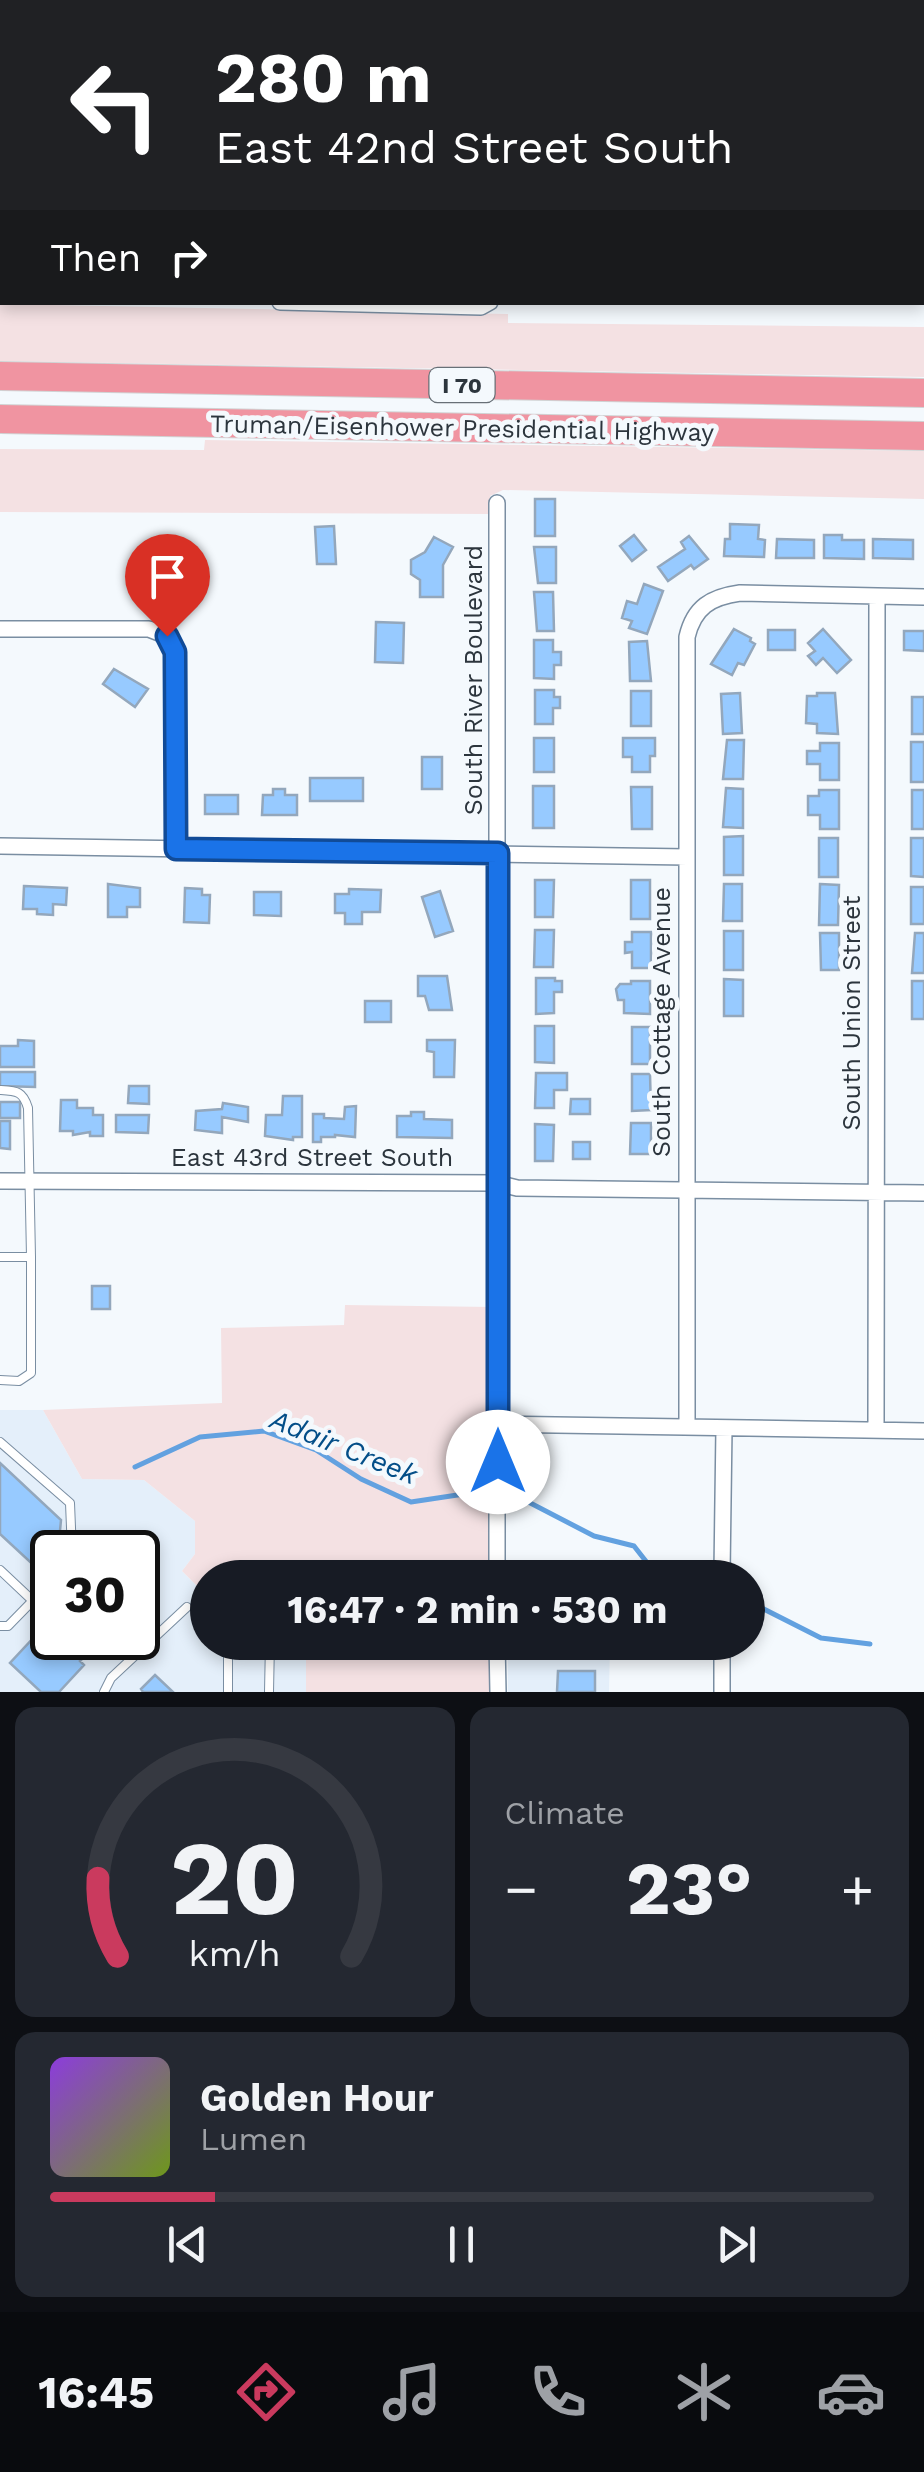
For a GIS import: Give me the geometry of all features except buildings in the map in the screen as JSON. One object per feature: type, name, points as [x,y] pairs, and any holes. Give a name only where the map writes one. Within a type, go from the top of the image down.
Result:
[{"type":"highway","name":"Truman/Eisenhower Presidential Highway","points":[[0,376],[924,393]]},
{"type":"highway","name":"Truman/Eisenhower Presidential Highway","points":[[0,419],[924,436]]},
{"type":"street","points":[[401,305],[485,305]]},
{"type":"street","name":"South River Boulevard","points":[[497,503],[498,1560]]},
{"type":"street","name":"South Cottage Avenue","points":[[687,1427],[686,637],[702,606],[723,596],[876,596]]},
{"type":"street","points":[[876,596],[924,597]]},
{"type":"street","name":"South Union Street","points":[[876,596],[876,1430]]},
{"type":"street","points":[[0,629],[149,629],[167,636],[175,652],[176,849]]},
{"type":"street","points":[[0,846],[686,857]]},
{"type":"street","name":"East 43rd Street South","points":[[0,1181],[498,1183],[517,1188],[924,1193]]},
{"type":"street","points":[[499,1424],[924,1431]]},
{"type":"street","points":[[722,1560],[724,1428]]},
{"type":"street","points":[[498,1660],[498,1692]]},
{"type":"street","points":[[722,1660],[722,1692]]},
{"type":"lane","points":[[0,1090],[18,1090],[28,1108],[31,1257],[30,1373],[19,1380],[0,1380]]},
{"type":"lane","points":[[0,1257],[31,1257]]},
{"type":"lane","points":[[0,1442],[70,1503],[71,1530]]},
{"type":"lane","points":[[0,1570],[30,1598]]},
{"type":"lane","points":[[0,1626],[8,1626],[30,1604]]},
{"type":"lane","points":[[104,1692],[111,1678],[187,1607]]},
{"type":"lane","points":[[228,1660],[228,1692]]},
{"type":"lane","points":[[270,1660],[270,1692]]},
{"type":"shaded area","points":[[0,305],[508,314],[508,323],[924,327],[924,377],[0,361]]},
{"type":"shaded area","points":[[205,440],[924,451],[924,499],[503,490],[490,496],[490,514],[0,512],[0,449],[204,450]]},
{"type":"shaded area","points":[[345,1305],[492,1307],[491,1560],[190,1560],[195,1554],[195,1521],[144,1480],[82,1479],[43,1410],[222,1403],[221,1328],[344,1325]]},
{"type":"shaded area","points":[[0,1410],[43,1410],[82,1479],[144,1480],[195,1521],[195,1554],[182,1571],[190,1579],[190,1660],[306,1660],[306,1692],[0,1692]]},
{"type":"shaded area","points":[[190,1561],[190,1579],[182,1571]]},
{"type":"shaded area","points":[[306,1660],[491,1660],[492,1692],[306,1692]]},
{"type":"shaded area","points":[[508,1660],[610,1660],[609,1692],[508,1692]]},
{"type":"waterway","name":"Adair Creek","points":[[135,1467],[200,1437],[264,1431],[316,1450],[361,1479],[411,1502],[484,1491]]},
{"type":"waterway","name":"Adair Creek","points":[[509,1492],[594,1536],[634,1546],[645,1560]]},
{"type":"waterway","name":"Adair Creek","points":[[765,1610],[821,1638],[870,1644]]},
{"type":"route","points":[[167,636],[175,652],[176,849],[498,853],[498,1462]]}]
